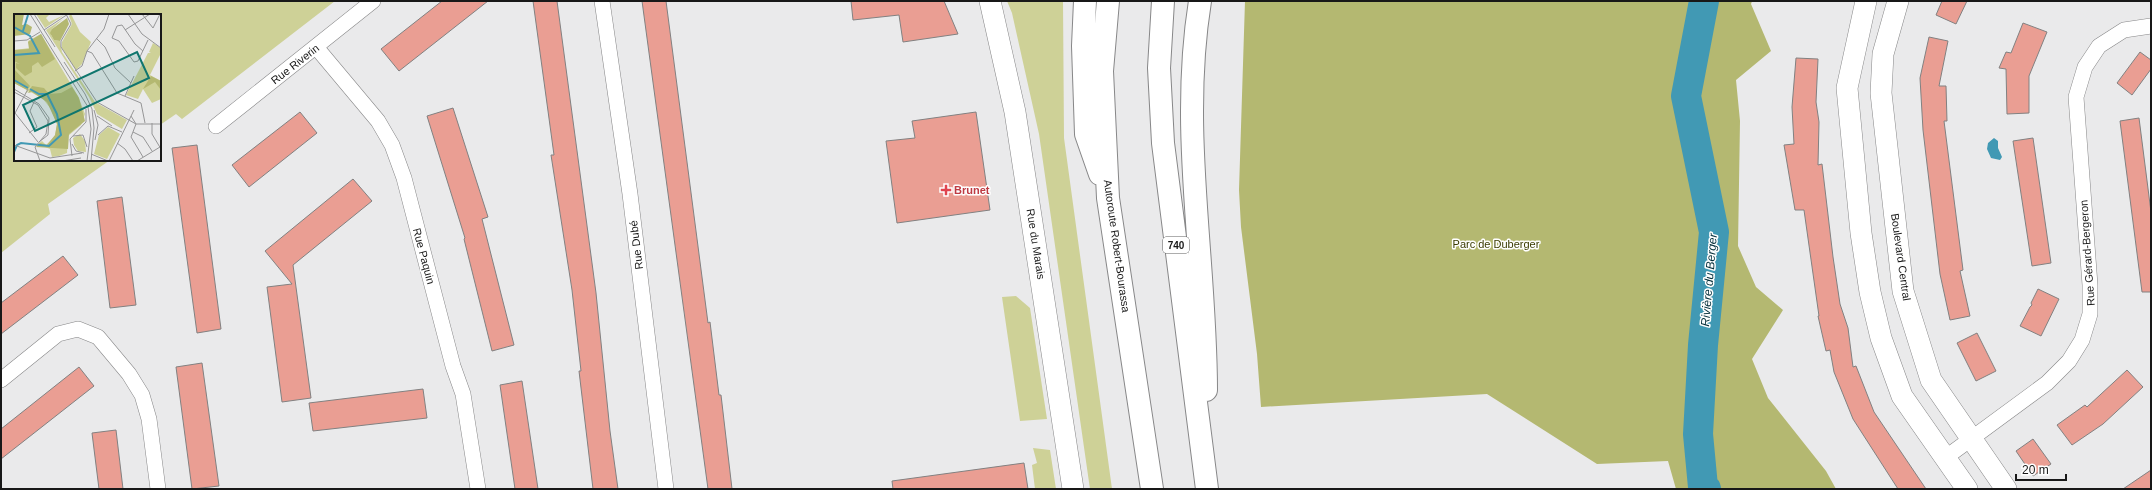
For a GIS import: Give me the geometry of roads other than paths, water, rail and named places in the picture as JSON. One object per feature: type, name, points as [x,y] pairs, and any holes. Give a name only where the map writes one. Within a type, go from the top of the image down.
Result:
[{"type":"highway","points":[[1085,1],[1083,68],[1086,134],[1108,198]]},
{"type":"highway","name":"Autoroute Robert-Bourassa","points":[[1108,1],[1102,71],[1108,198],[1152,489]]},
{"type":"highway","name":"740","points":[[1163,1],[1159,68],[1163,143],[1206,488]]},
{"type":"highway","points":[[1200,1],[1196,26],[1192,94],[1192,153],[1206,345],[1206,488]]},
{"type":"street","name":"Rue Riverin","points":[[216,126],[373,1]]},
{"type":"street","name":"Rue Dubé","points":[[602,1],[630,194],[666,489]]},
{"type":"street","name":"Rue du Marais","points":[[990,1],[1015,112],[1073,489]]},
{"type":"street","points":[[1866,1],[1847,88],[1861,233],[1870,292],[1881,338],[1902,396],[1967,489]]},
{"type":"street","name":"Boulevard Central","points":[[1898,1],[1882,54],[1880,93],[1903,291],[1931,380],[2006,489]]},
{"type":"street","name":"Rue Gérard-Bergeron","points":[[1945,458],[1970,438],[2047,383],[2069,361],[2082,340],[2090,314],[2090,285],[2076,97],[2085,67],[2099,46],[2124,30],[2151,26]]},
{"type":"street","name":"Rue Paquin","points":[[316,47],[378,120],[392,145],[404,178],[453,366],[463,394],[478,489]]},
{"type":"street","points":[[1,380],[58,334],[78,329],[98,337],[129,374],[142,395],[149,419],[158,489]]},
{"type":"water","points":[[1994,138],[1998,141],[1998,148],[2002,157],[2000,160],[1991,158],[1987,149],[1988,143]]},
{"type":"waterway","name":"Rivière du Berger","points":[[1704,1],[1686,96],[1714,232],[1703,345],[1698,434],[1703,487],[1706,489]]},
{"type":"place","name":"Brunet","points":[[946,190]]},
{"type":"park label","name":"Parc de Duberger","points":[[1496,244]]}]
